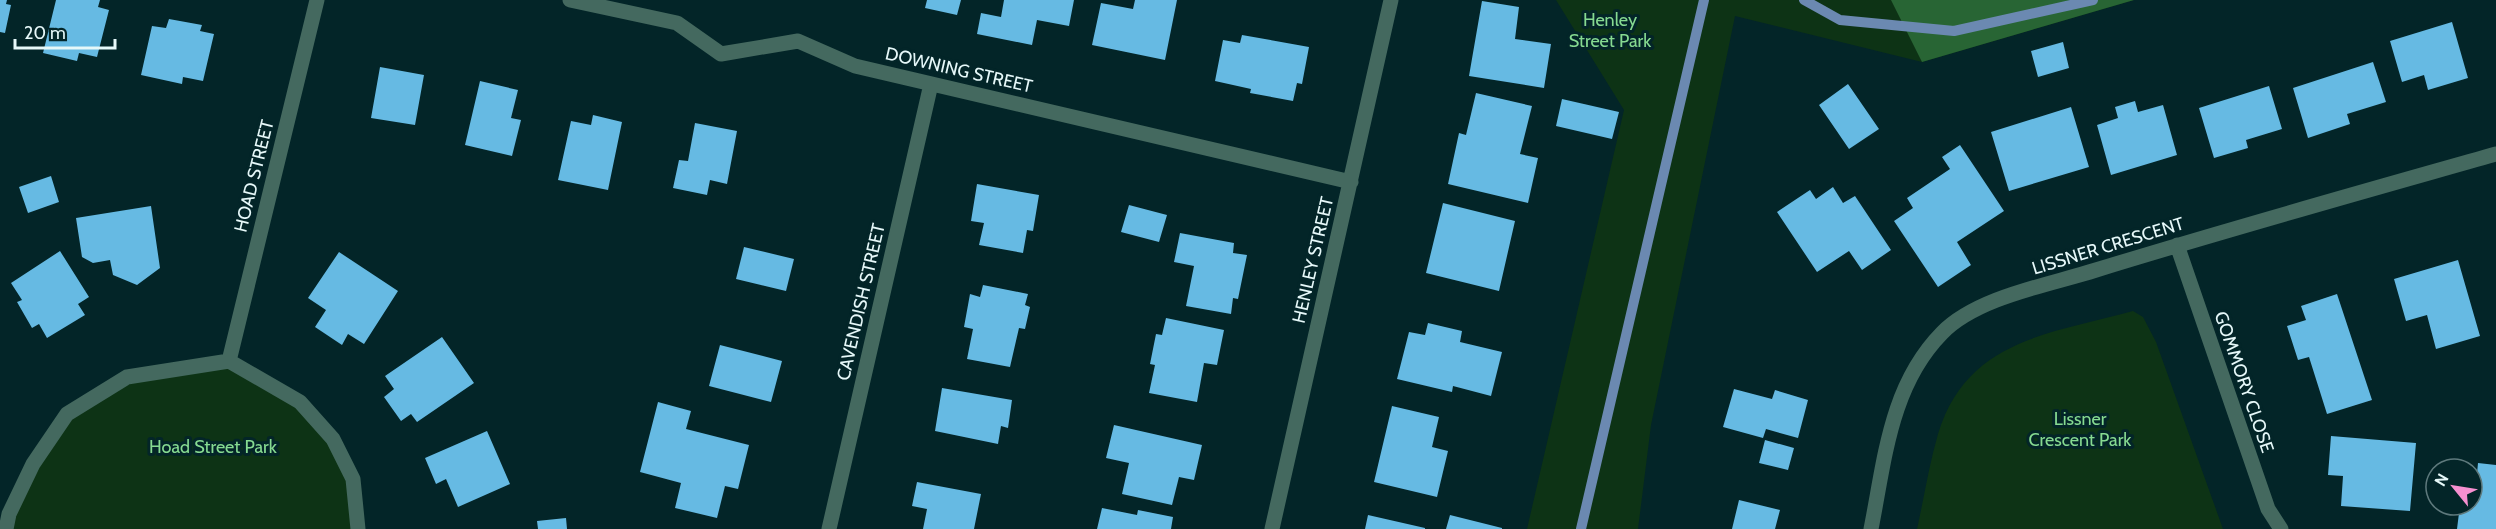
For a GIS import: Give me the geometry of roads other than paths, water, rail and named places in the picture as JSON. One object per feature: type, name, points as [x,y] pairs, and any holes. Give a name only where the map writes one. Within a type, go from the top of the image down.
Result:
[{"type":"street","name":"HOAD STREET","points":[[229,362],[317,0]]},
{"type":"street","name":"DOWNING STREET","points":[[570,0],[677,23],[721,54],[798,41],[855,66],[1351,182]]},
{"type":"street","name":"HENLEY STREET","points":[[1272,529],[1391,0]]},
{"type":"street","name":"CAVENDISH STREET","points":[[829,529],[931,84]]},
{"type":"street","name":"LISSNER CRESCENT","points":[[1871,529],[1898,401],[1918,362],[1944,331],[1981,306],[2177,245],[2496,154]]},
{"type":"street","name":"GOMMORY CLOSE","points":[[2177,245],[2268,509],[2281,529]]},
{"type":"street","points":[[6,529],[9,514],[33,464],[67,414],[127,377],[229,362],[300,402],[333,439],[353,479],[358,529]]},
{"type":"waterway","points":[[1581,529],[1704,0]]},
{"type":"waterway","points":[[1804,0],[1840,20],[1954,31],[2093,0]]},
{"type":"park label","name":"Henley Street Park","points":[[1610,30]]},
{"type":"park label","name":"Lissner Crescent Park","points":[[2080,429]]},
{"type":"park label","name":"Hoad Street Park","points":[[213,447]]}]
